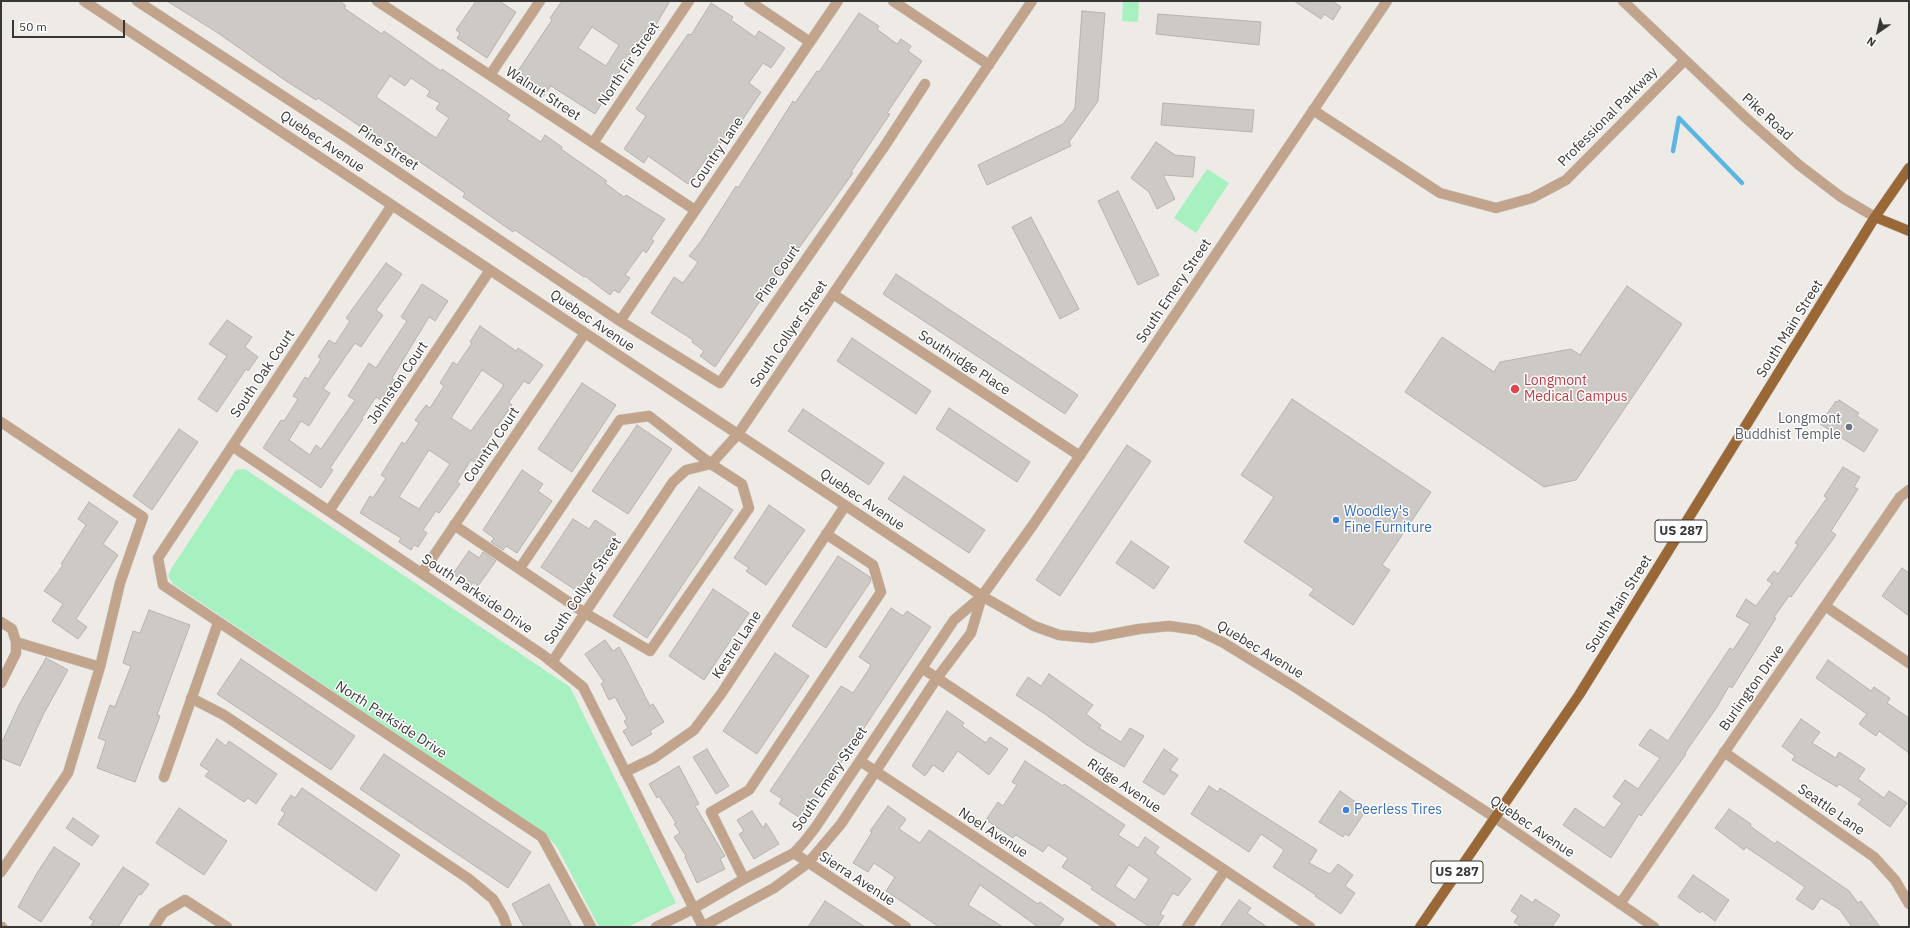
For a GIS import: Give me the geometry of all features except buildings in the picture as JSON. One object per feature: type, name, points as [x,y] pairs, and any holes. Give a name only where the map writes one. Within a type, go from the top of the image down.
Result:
[{"type":"main road","name":"South Main Street","points":[[1420,927],[1579,695],[1875,217],[1909,168]]},
{"type":"main road","name":"Pike Road","points":[[1875,217],[1909,231]]},
{"type":"street","name":"Quebec Avenue","points":[[84,1],[982,596],[1034,626],[1059,635],[1091,638],[1139,629],[1169,626],[1197,630],[1224,643],[1494,817],[1654,927]]},
{"type":"street","name":"Pine Street","points":[[137,1],[346,136],[620,321]]},
{"type":"street","name":"Walnut Street","points":[[377,1],[390,5],[490,75],[695,210]]},
{"type":"street","points":[[490,75],[540,1]]},
{"type":"street","name":"North Fir Street","points":[[593,143],[689,1]]},
{"type":"street","points":[[749,1],[810,42]]},
{"type":"street","name":"Country Lane","points":[[620,321],[838,1]]},
{"type":"street","points":[[893,1],[989,65]]},
{"type":"street","name":"South Collyer Street","points":[[552,662],[673,482],[686,470],[711,464],[738,434],[1032,1]]},
{"type":"street","name":"South Emery Street","points":[[656,927],[692,906],[794,854],[815,828],[954,620],[982,596],[1033,525],[1387,1]]},
{"type":"street","name":"Pike Road","points":[[1623,1],[1746,118],[1799,165],[1841,197],[1875,217]]},
{"type":"street","name":"Professional Parkway","points":[[1314,110],[1440,193],[1496,208],[1532,198],[1566,180],[1685,60]]},
{"type":"street","name":"Pine Court","points":[[620,321],[720,383],[884,147],[925,84]]},
{"type":"street","name":"South Oak Court","points":[[158,558],[392,205]]},
{"type":"street","name":"Johnston Court","points":[[329,511],[490,270]]},
{"type":"street","name":"Southridge Place","points":[[833,294],[1080,456]]},
{"type":"street","name":"Country Court","points":[[422,573],[585,333]]},
{"type":"street","points":[[454,525],[585,613],[650,651],[749,508],[742,484],[711,464],[649,416],[620,420],[520,568]]},
{"type":"street","points":[[1,422],[143,517],[120,583],[100,667],[68,774],[1,872]]},
{"type":"street","name":"South Parkside Drive","points":[[232,446],[552,662],[583,687],[703,927]]},
{"type":"street","name":"Burlington Drive","points":[[1620,904],[1900,497],[1909,490]]},
{"type":"street","name":"Kestrel Lane","points":[[625,772],[654,758],[694,730],[721,694],[846,506]]},
{"type":"street","points":[[744,879],[711,812],[749,790],[881,592],[873,565],[826,534]]},
{"type":"street","name":"North Parkside Drive","points":[[158,558],[163,585],[542,837],[591,927]]},
{"type":"street","name":"South Emery Street","points":[[703,927],[774,888],[808,863],[841,824],[875,770],[937,678],[971,633],[982,596]]},
{"type":"street","points":[[1825,606],[1909,663]]},
{"type":"street","points":[[1,622],[12,629],[16,642],[16,653],[1,683]]},
{"type":"street","points":[[164,778],[218,623]]},
{"type":"street","points":[[16,642],[100,667]]},
{"type":"street","name":"Ridge Avenue","points":[[922,668],[1310,927]]},
{"type":"street","points":[[191,698],[224,715],[470,879],[493,899],[503,916],[507,927]]},
{"type":"street","name":"Seattle Lane","points":[[1724,752],[1874,857],[1895,880],[1909,904]]},
{"type":"street","name":"Noel Avenue","points":[[860,760],[1110,927]]},
{"type":"street","name":"Sierra Avenue","points":[[794,854],[906,927]]},
{"type":"street","points":[[1187,927],[1225,870]]},
{"type":"street","points":[[154,927],[163,913],[185,900],[227,927]]},
{"type":"green space","points":[[1123,1],[1139,1],[1138,22],[1122,21]]},
{"type":"green space","points":[[1207,169],[1229,183],[1196,233],[1174,218]]},
{"type":"green space","points":[[245,469],[570,687],[676,903],[628,927],[599,927],[557,847],[543,832],[173,584],[168,576],[171,569],[236,470]]},
{"type":"waterway","points":[[1679,118],[1742,183]]},
{"type":"waterway","points":[[1673,151],[1679,118]]},
{"type":"place","name":"Longmont Medical Campus","points":[[1515,389]]},
{"type":"place","name":"Longmont Buddhist Temple","points":[[1849,427]]},
{"type":"place","name":"Woodley's Fine Furniture","points":[[1336,520]]},
{"type":"place","name":"Peerless Tires","points":[[1346,810]]}]
